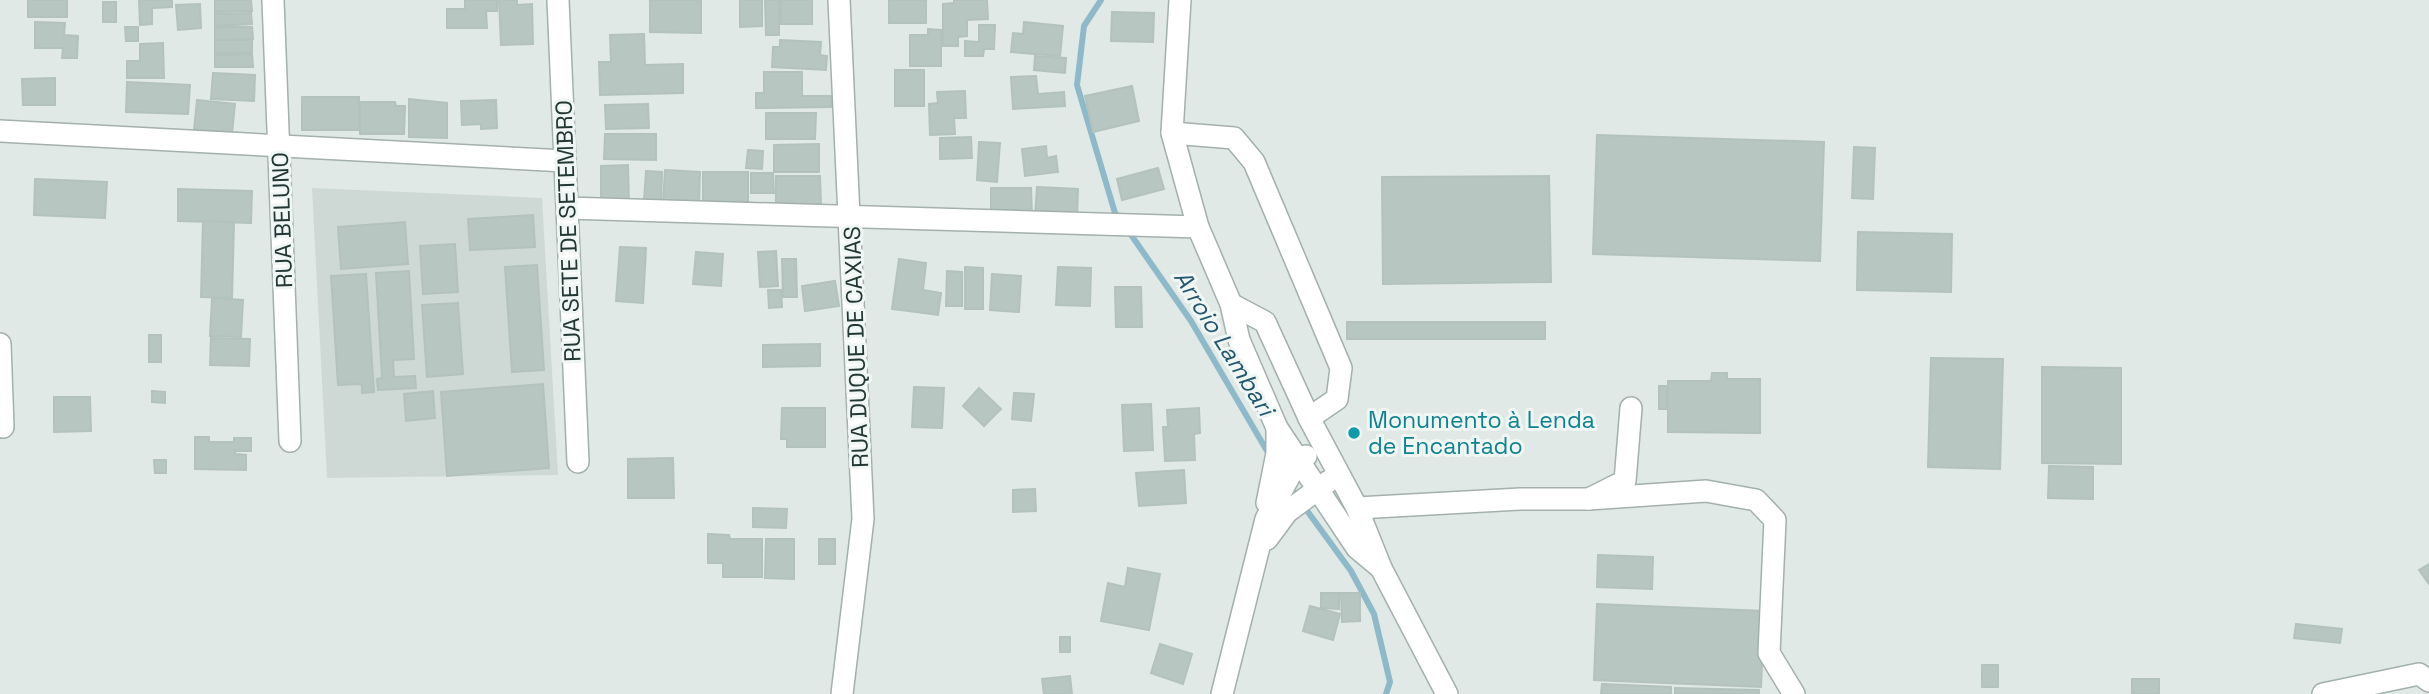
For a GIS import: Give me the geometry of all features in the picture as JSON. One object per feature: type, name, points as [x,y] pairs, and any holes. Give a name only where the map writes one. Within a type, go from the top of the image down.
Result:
[{"type":"street","name":"RUA BELUNO","points":[[273,0],[290,441]]},
{"type":"street","name":"RUA SETE DE SETEMBRO","points":[[558,0],[578,463]]},
{"type":"street","name":"RUA DUQUE DE CAXIAS","points":[[839,0],[863,519],[842,694]]},
{"type":"street","points":[[1180,0],[1172,133],[1198,226],[1231,304],[1239,340],[1277,428],[1315,491],[1357,548],[1381,568]]},
{"type":"street","points":[[0,131],[565,161]]},
{"type":"street","points":[[1172,133],[1234,138],[1254,162],[1341,368],[1337,399],[1309,418]]},
{"type":"street","points":[[567,208],[1198,226]]},
{"type":"street","points":[[1231,304],[1265,322],[1309,418],[1356,508],[1381,568],[1447,694]]},
{"type":"street","points":[[0,344],[4,427]]},
{"type":"street","points":[[1589,499],[1625,481],[1631,408]]},
{"type":"street","points":[[1222,694],[1275,488],[1277,428]]},
{"type":"street","points":[[1275,488],[1297,463],[1324,448]]},
{"type":"street","points":[[1257,552],[1286,512],[1338,474]]},
{"type":"street","points":[[1356,508],[1520,499],[1589,499],[1706,491],[1756,499],[1775,520],[1769,653],[1794,694]]},
{"type":"street","points":[[2323,694],[2419,674],[2429,681]]},
{"type":"shaded area","points":[[312,188],[542,198],[558,475],[327,478]]},
{"type":"building","points":[[28,0],[67,0],[67,17],[28,17]]},
{"type":"building","points":[[139,0],[172,0],[172,7],[152,8],[152,24],[140,25]]},
{"type":"building","points":[[215,0],[251,0],[252,11],[215,12]]},
{"type":"building","points":[[465,0],[497,0],[497,11],[486,11],[487,28],[447,28],[447,9],[465,9]]},
{"type":"building","points":[[499,0],[517,0],[517,5],[532,4],[533,44],[501,45]]},
{"type":"building","points":[[650,0],[701,0],[701,33],[650,32]]},
{"type":"building","points":[[740,0],[762,0],[762,26],[740,27]]},
{"type":"building","points":[[765,0],[779,0],[779,35],[766,35]]},
{"type":"building","points":[[781,0],[812,0],[812,24],[781,24]]},
{"type":"building","points":[[889,0],[926,0],[926,23],[889,23]]},
{"type":"building","points":[[954,0],[987,0],[988,19],[967,20],[967,36],[958,37],[958,46],[943,46],[943,4],[954,3]]},
{"type":"building","points":[[103,2],[116,2],[116,22],[103,22]]},
{"type":"building","points":[[200,4],[201,28],[178,30],[176,5]]},
{"type":"building","points":[[1112,12],[1154,13],[1153,42],[1111,41]]},
{"type":"building","points":[[251,13],[252,24],[215,26],[215,14]]},
{"type":"building","points":[[35,22],[65,23],[64,35],[78,36],[77,58],[62,58],[63,48],[35,48]]},
{"type":"building","points":[[1024,22],[1063,26],[1060,56],[1011,52],[1013,33],[1023,34]]},
{"type":"building","points":[[979,25],[995,25],[994,49],[984,49],[983,56],[965,56],[965,41],[979,42]]},
{"type":"building","points":[[125,27],[138,27],[138,41],[126,41]]},
{"type":"building","points":[[215,27],[252,27],[253,39],[215,40]]},
{"type":"building","points":[[928,29],[941,30],[941,66],[910,66],[910,35],[928,35]]},
{"type":"building","points":[[644,34],[645,65],[683,64],[683,93],[600,95],[599,62],[611,62],[610,35]]},
{"type":"building","points":[[215,40],[252,40],[252,53],[215,53]]},
{"type":"building","points":[[780,40],[821,42],[820,55],[827,56],[826,70],[772,67],[773,47],[780,47]]},
{"type":"building","points":[[163,43],[164,78],[127,78],[127,61],[140,61],[140,44]]},
{"type":"building","points":[[252,54],[253,67],[215,67],[215,55]]},
{"type":"building","points":[[1035,56],[1066,58],[1065,73],[1034,70]]},
{"type":"building","points":[[895,70],[924,70],[924,106],[895,106]]},
{"type":"building","points":[[764,72],[802,72],[802,96],[831,96],[831,107],[756,108],[756,93],[764,93]]},
{"type":"building","points":[[213,73],[255,75],[254,101],[211,99]]},
{"type":"building","points":[[1036,76],[1038,94],[1064,92],[1065,106],[1013,109],[1011,77]]},
{"type":"building","points":[[55,78],[55,105],[23,105],[22,79]]},
{"type":"building","points":[[127,82],[190,85],[188,114],[126,112]]},
{"type":"building","points":[[1132,86],[1139,121],[1093,132],[1085,96]]},
{"type":"building","points":[[965,91],[966,118],[954,118],[955,134],[930,135],[929,104],[938,103],[937,92]]},
{"type":"building","points":[[302,97],[359,97],[359,130],[302,130]]},
{"type":"building","points":[[409,99],[447,103],[447,138],[409,137]]},
{"type":"building","points":[[197,100],[235,104],[232,133],[194,130]]},
{"type":"building","points":[[496,100],[497,128],[481,129],[481,124],[462,125],[461,101]]},
{"type":"building","points":[[360,102],[395,102],[396,106],[405,106],[404,134],[360,134]]},
{"type":"building","points":[[648,104],[649,128],[606,129],[605,105]]},
{"type":"building","points":[[766,113],[816,113],[815,139],[766,139]]},
{"type":"building","points":[[605,134],[656,134],[656,160],[604,159]]},
{"type":"building","points":[[1597,135],[1824,142],[1820,261],[1593,254]]},
{"type":"building","points":[[971,137],[972,158],[940,159],[940,138]]},
{"type":"building","points":[[979,142],[1000,143],[997,182],[977,180]]},
{"type":"building","points":[[819,144],[819,172],[774,172],[774,145]]},
{"type":"building","points":[[1046,146],[1047,158],[1056,156],[1058,172],[1025,176],[1022,149]]},
{"type":"building","points":[[1854,147],[1875,148],[1873,199],[1852,198]]},
{"type":"building","points":[[748,150],[763,151],[762,169],[746,168]]},
{"type":"building","points":[[628,165],[629,206],[601,207],[601,166]]},
{"type":"building","points":[[1158,168],[1164,189],[1122,200],[1117,179]]},
{"type":"building","points":[[665,170],[700,172],[699,203],[663,202]]},
{"type":"building","points":[[646,171],[662,172],[661,202],[644,201]]},
{"type":"building","points":[[703,172],[748,172],[748,204],[703,204]]},
{"type":"building","points":[[751,173],[773,173],[774,193],[751,193]]},
{"type":"building","points":[[776,176],[820,176],[821,206],[776,212]]},
{"type":"building","points":[[1549,176],[1551,282],[1383,284],[1382,177]]},
{"type":"building","points":[[35,179],[107,182],[105,218],[34,215]]},
{"type":"building","points":[[1037,187],[1078,189],[1077,218],[1035,216]]},
{"type":"building","points":[[991,188],[1031,188],[1032,216],[991,216]]},
{"type":"building","points":[[178,189],[252,191],[251,223],[178,221]]},
{"type":"building","points":[[533,215],[535,247],[470,250],[468,219]]},
{"type":"building","points":[[203,221],[234,222],[232,298],[201,297]]},
{"type":"building","points":[[405,222],[408,264],[341,269],[338,227]]},
{"type":"building","points":[[1858,232],[1952,234],[1951,292],[1857,290]]},
{"type":"building","points":[[455,244],[458,292],[423,294],[420,246]]},
{"type":"building","points":[[620,247],[646,248],[643,303],[616,301]]},
{"type":"building","points":[[776,251],[778,286],[760,287],[758,252]]},
{"type":"building","points":[[696,252],[723,254],[721,286],[693,284]]},
{"type":"building","points":[[782,259],[796,259],[797,297],[783,297]]},
{"type":"building","points":[[899,259],[926,263],[923,290],[941,293],[938,315],[892,309]]},
{"type":"building","points":[[537,265],[544,370],[512,372],[505,267]]},
{"type":"building","points":[[965,267],[983,268],[983,309],[965,309]]},
{"type":"building","points":[[1058,267],[1091,268],[1090,306],[1056,305]]},
{"type":"building","points":[[409,271],[414,359],[393,360],[394,377],[415,376],[416,388],[378,390],[377,379],[382,378],[376,273]]},
{"type":"building","points":[[947,271],[962,272],[962,306],[946,306]]},
{"type":"building","points":[[366,274],[374,392],[362,393],[362,384],[338,385],[331,276]]},
{"type":"building","points":[[992,274],[1021,276],[1019,312],[990,310]]},
{"type":"building","points":[[835,281],[839,306],[805,311],[802,286]]},
{"type":"building","points":[[1115,287],[1141,287],[1142,327],[1116,327]]},
{"type":"building","points":[[768,290],[781,290],[782,307],[769,308]]},
{"type":"building","points":[[212,298],[243,300],[241,337],[210,336]]},
{"type":"building","points":[[458,303],[463,374],[427,377],[422,305]]},
{"type":"building","points":[[1347,322],[1545,322],[1545,339],[1347,339]]},
{"type":"building","points":[[149,335],[161,335],[161,362],[149,362]]},
{"type":"building","points":[[211,338],[250,339],[249,366],[210,365]]},
{"type":"building","points":[[820,344],[820,366],[763,367],[763,345]]},
{"type":"building","points":[[1931,358],[2003,359],[2000,469],[1928,467]]},
{"type":"building","points":[[2042,367],[2121,368],[2121,464],[2042,463]]},
{"type":"building","points":[[1712,373],[1727,373],[1727,379],[1760,379],[1760,433],[1668,432],[1668,381],[1711,381]]},
{"type":"building","points":[[543,384],[549,468],[447,476],[441,392]]},
{"type":"building","points":[[1659,386],[1667,386],[1667,409],[1659,409]]},
{"type":"building","points":[[914,387],[944,388],[942,428],[912,427]]},
{"type":"building","points":[[979,388],[1001,409],[984,426],[963,406]]},
{"type":"building","points":[[152,391],[165,392],[165,403],[152,402]]},
{"type":"building","points":[[433,391],[435,418],[406,421],[404,394]]},
{"type":"building","points":[[1014,393],[1034,394],[1031,421],[1012,419]]},
{"type":"building","points":[[54,397],[90,397],[91,431],[54,432]]},
{"type":"building","points":[[1151,404],[1153,450],[1124,451],[1122,405]]},
{"type":"building","points":[[782,408],[825,408],[825,447],[787,447],[787,439],[781,439]]},
{"type":"building","points":[[1199,408],[1200,433],[1194,434],[1195,460],[1165,461],[1163,427],[1168,427],[1167,410]]},
{"type":"building","points":[[195,437],[209,437],[209,442],[234,442],[234,438],[251,438],[251,451],[235,451],[235,454],[246,455],[246,470],[195,469]]},
{"type":"building","points":[[673,458],[674,498],[628,498],[628,459]]},
{"type":"building","points":[[154,460],[166,460],[166,473],[155,473]]},
{"type":"building","points":[[2049,466],[2093,467],[2093,499],[2048,498]]},
{"type":"building","points":[[1184,470],[1186,503],[1139,506],[1136,473]]},
{"type":"building","points":[[1035,489],[1036,511],[1013,512],[1013,490]]},
{"type":"building","points":[[753,508],[787,509],[786,528],[753,527]]},
{"type":"building","points":[[708,534],[729,535],[730,539],[762,539],[762,577],[723,577],[723,563],[708,563]]},
{"type":"building","points":[[766,539],[794,539],[794,579],[765,578]]},
{"type":"building","points":[[819,539],[835,539],[835,564],[819,564]]},
{"type":"building","points":[[1598,555],[1653,557],[1652,589],[1597,587]]},
{"type":"building","points":[[2429,564],[2429,584],[2419,570]]},
{"type":"building","points":[[1128,568],[1160,574],[1149,630],[1101,621],[1108,583],[1125,587]]},
{"type":"building","points":[[1321,593],[1339,593],[1339,609],[1321,608]]},
{"type":"building","points":[[1341,593],[1360,593],[1360,621],[1342,622]]},
{"type":"building","points":[[1597,604],[1764,611],[1761,687],[1594,680]]},
{"type":"building","points":[[1310,606],[1340,614],[1333,640],[1303,631]]},
{"type":"building","points":[[2296,624],[2342,629],[2340,643],[2294,638]]},
{"type":"building","points":[[1060,637],[1070,637],[1070,652],[1060,652]]},
{"type":"building","points":[[1160,644],[1192,654],[1183,684],[1151,673]]},
{"type":"building","points":[[1982,665],[1998,665],[1998,687],[1982,687]]},
{"type":"building","points":[[1070,676],[1072,694],[1044,694],[1042,679]]},
{"type":"building","points":[[2132,679],[2159,679],[2159,694],[2132,694]]},
{"type":"building","points":[[1602,684],[1671,687],[1671,694],[1601,694]]},
{"type":"building","points":[[1675,688],[1759,690],[1759,694],[1675,694]]},
{"type":"waterway","name":"Arroio Lambari","points":[[1101,0],[1084,26],[1077,85],[1115,213],[1121,220]]},
{"type":"waterway","name":"Arroio Lambari","points":[[1127,229],[1191,321],[1270,456]]},
{"type":"waterway","name":"Arroio Lambari","points":[[1289,486],[1351,571],[1374,614],[1390,682],[1386,694]]},
{"type":"place","name":"Monumento à Lenda de Encantado","points":[[1354,433]]}]
